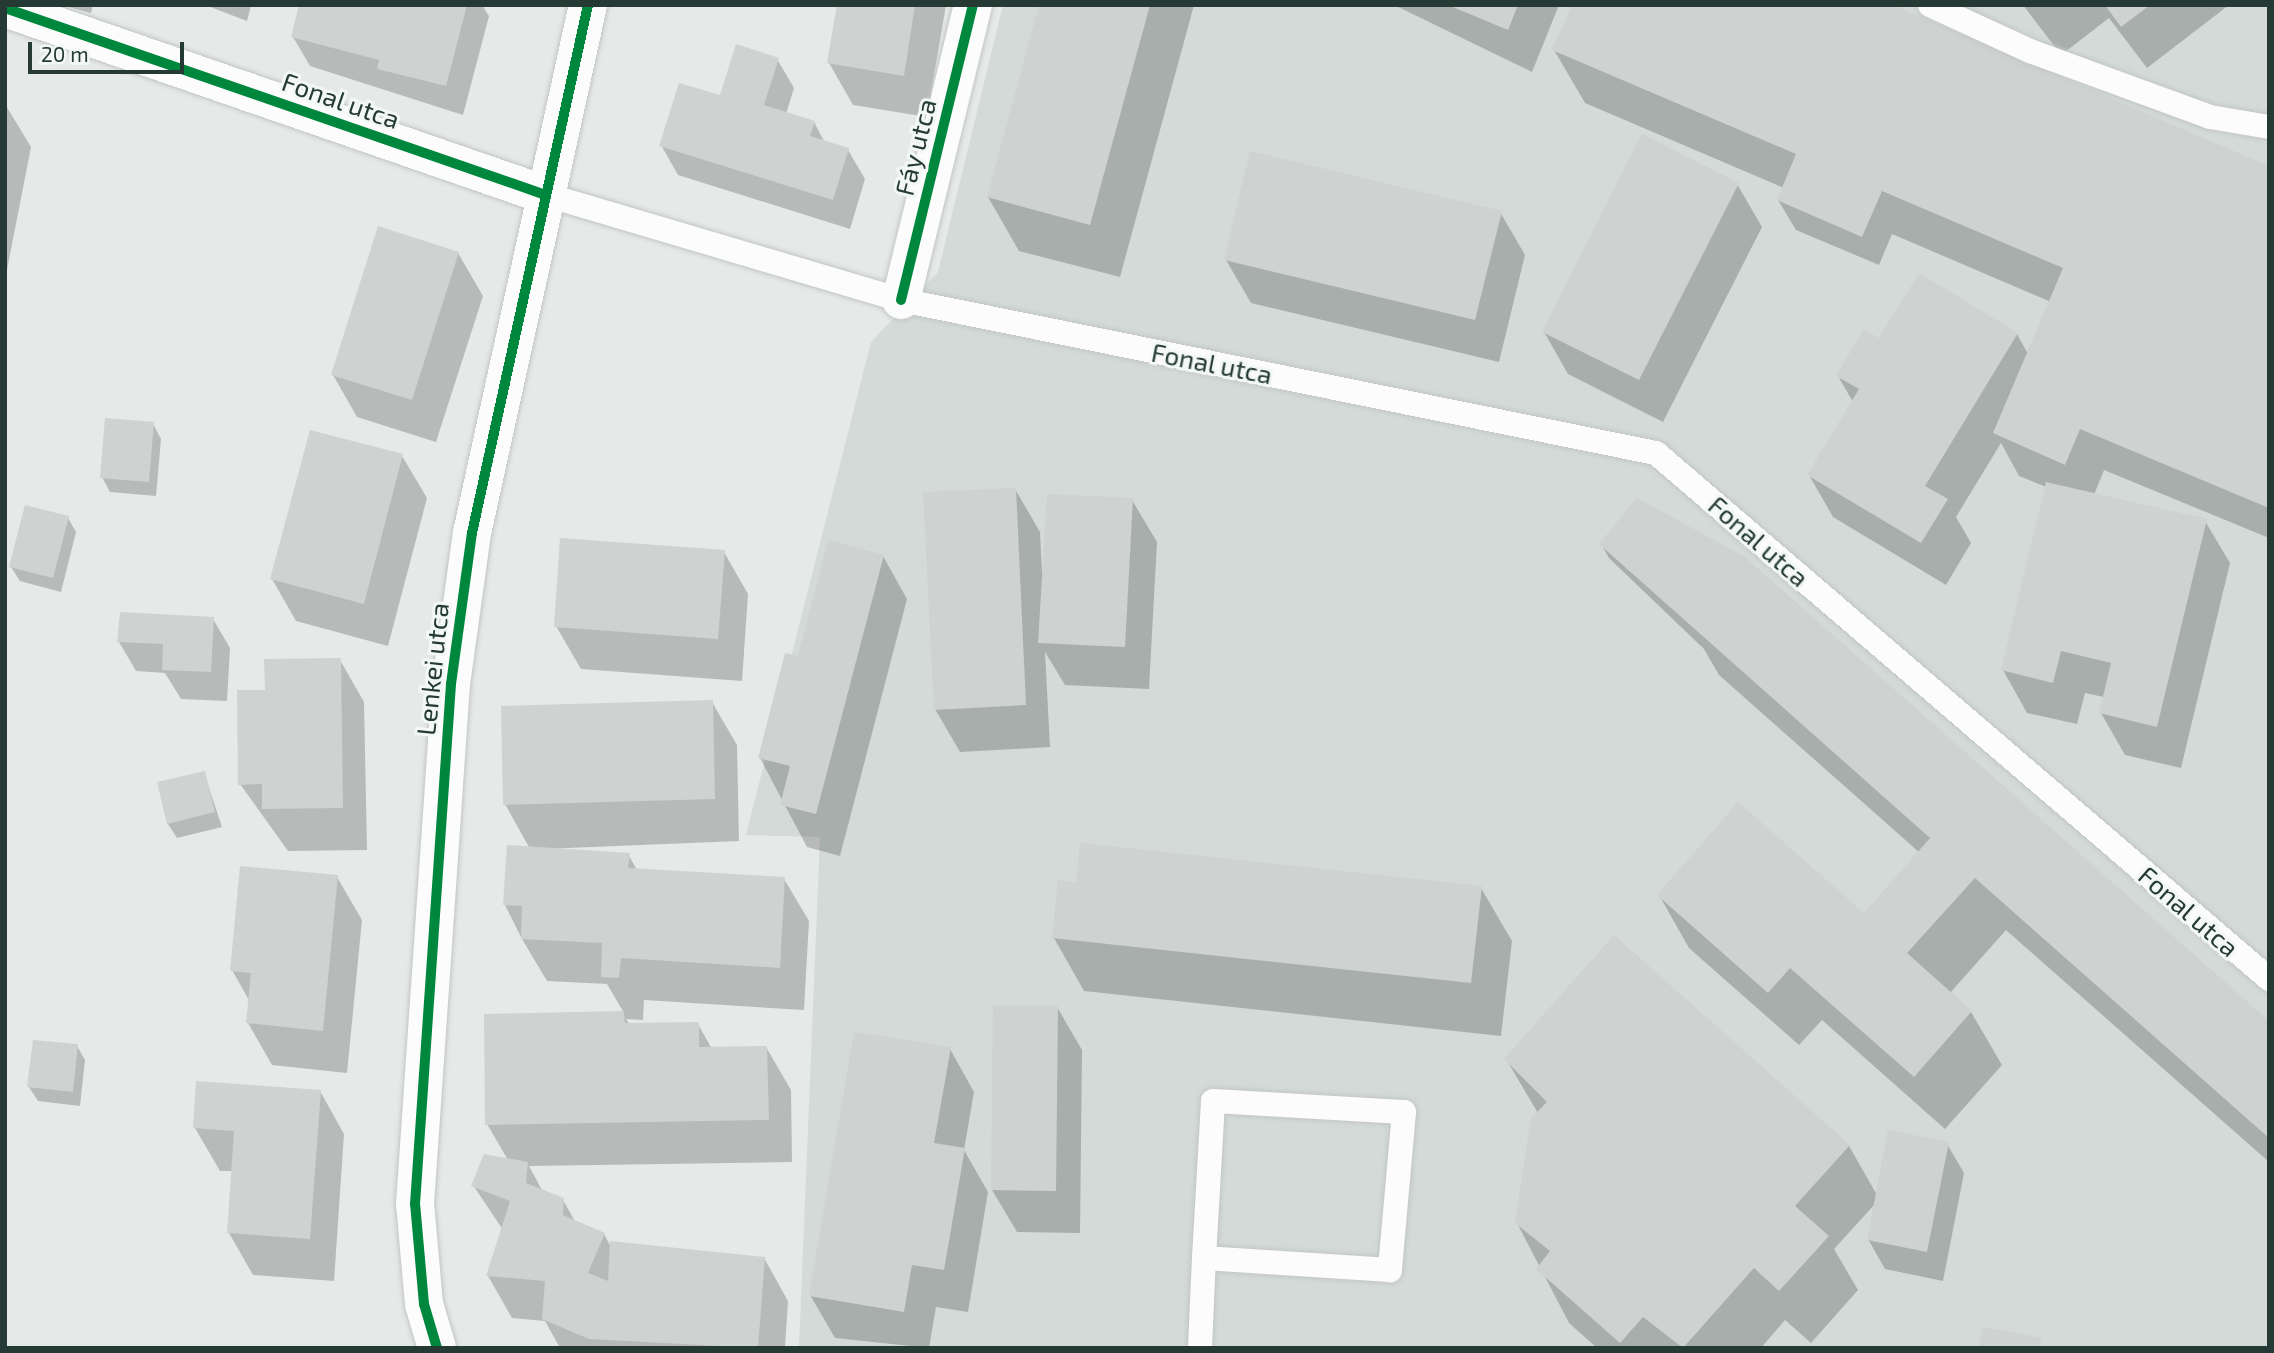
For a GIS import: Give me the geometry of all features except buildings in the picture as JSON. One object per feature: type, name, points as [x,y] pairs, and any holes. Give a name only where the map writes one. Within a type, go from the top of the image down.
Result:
[{"type":"street","name":"Lenkei utca","points":[[437,1348],[422,1292],[415,1203],[451,684],[472,533],[543,194],[588,5]]},
{"type":"street","name":"Fáy utca","points":[[901,300],[973,5]]},
{"type":"street","name":"Fonal utca","points":[[5,8],[543,194]]},
{"type":"lane","points":[[1930,5],[2030,51],[2210,117],[2269,127]]},
{"type":"lane","name":"Fonal utca","points":[[543,194],[901,300],[1656,453],[2269,979]]},
{"type":"lane","points":[[1200,1348],[1204,1258],[1213,1101],[1405,1112],[1390,1270],[1204,1258]]},
{"type":"shaded area","points":[[1003,5],[2269,5],[2269,1348],[799,1348],[820,837],[746,835],[871,342],[938,272]]},
{"type":"cycle path","points":[[437,1348],[424,1304],[415,1204],[451,684],[472,533],[588,5]]},
{"type":"cycle path","points":[[901,300],[973,5]]},
{"type":"cycle path","points":[[5,8],[543,194]]}]
